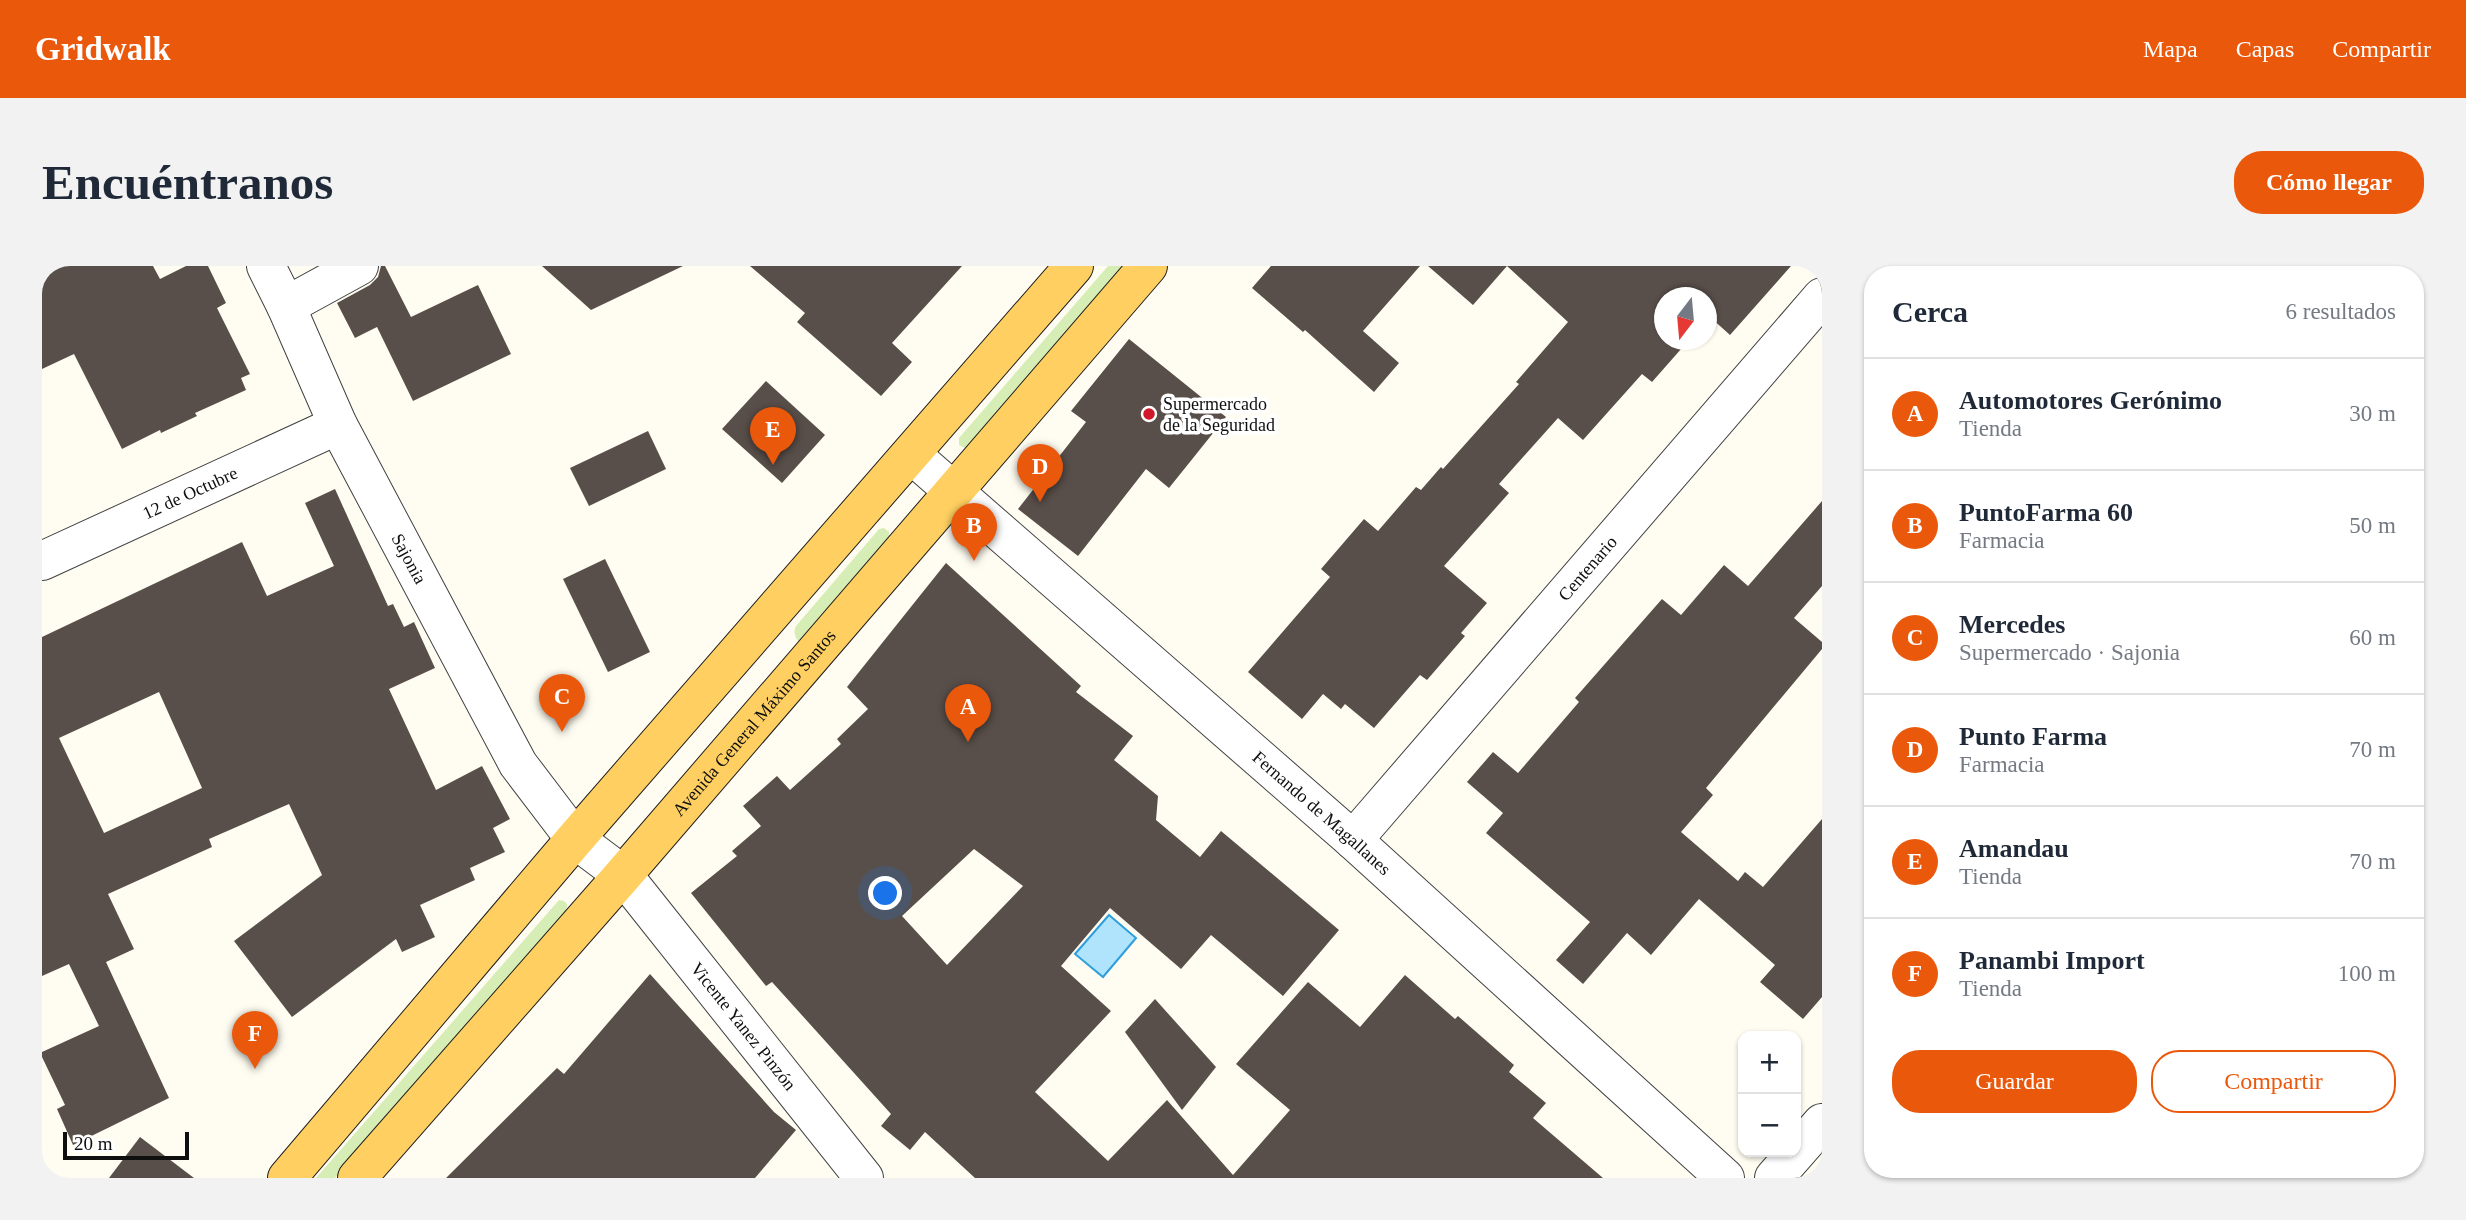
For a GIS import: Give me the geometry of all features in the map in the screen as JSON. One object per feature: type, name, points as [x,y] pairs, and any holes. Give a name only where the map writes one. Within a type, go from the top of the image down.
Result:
[{"type":"main road","points":[[287,1178],[575,839],[1074,266]]},
{"type":"main road","name":"Avenida General Máximo Santos","points":[[357,1178],[623,875],[1148,266]]},
{"type":"street","name":"Sajonia","points":[[266,266],[338,425],[519,764],[575,839],[623,875]]},
{"type":"street","points":[[286,306],[359,266]]},
{"type":"street","name":"Centenario","points":[[1353,840],[1822,297]]},
{"type":"street","name":"12 de Octubre","points":[[42,561],[338,425]]},
{"type":"street","name":"Fernando de Magallanes","points":[[912,454],[1353,840],[1725,1178]]},
{"type":"street","name":"Vicente Yanez Pinzón","points":[[623,875],[864,1178]]},
{"type":"street","points":[[1774,1178],[1822,1123]]},
{"type":"green space","points":[[1108,266],[1125,266],[968,447],[959,445],[959,438]]},
{"type":"green space","points":[[884,528],[889,532],[889,539],[799,642],[795,634],[796,626],[879,529]]},
{"type":"green space","points":[[559,900],[567,904],[566,913],[335,1178],[316,1178]]},
{"type":"water","points":[[1109,915],[1136,938],[1103,977],[1075,954]]},
{"type":"building","points":[[42,266],[153,266],[160,279],[186,266],[208,266],[226,303],[217,308],[250,374],[241,378],[246,390],[195,413],[197,416],[122,449],[74,354],[42,369]]},
{"type":"building","points":[[381,266],[385,266],[411,317],[478,285],[511,354],[413,401],[377,327],[355,338],[337,303],[370,285],[378,277]]},
{"type":"building","points":[[542,266],[683,266],[591,310]]},
{"type":"building","points":[[750,266],[962,266],[892,343],[912,362],[881,396],[797,322],[805,313]]},
{"type":"building","points":[[1271,266],[1420,266],[1363,331],[1399,363],[1374,392],[1305,330],[1303,332],[1252,288]]},
{"type":"building","points":[[1428,266],[1507,266],[1473,305]]},
{"type":"building","points":[[1507,266],[1791,266],[1730,335],[1717,323],[1717,287],[1654,287],[1654,350],[1680,350],[1652,382],[1642,374],[1583,440],[1558,418],[1499,484],[1509,493],[1444,566],[1487,603],[1461,633],[1465,636],[1427,680],[1420,675],[1374,728],[1345,704],[1341,709],[1323,694],[1302,719],[1248,672],[1330,577],[1321,569],[1364,519],[1378,531],[1416,487],[1421,490],[1441,467],[1443,469],[1519,384],[1516,382],[1568,322]]},
{"type":"building","points":[[1129,339],[1226,417],[1169,488],[1146,469],[1078,556],[1018,509],[1086,422],[1071,411]]},
{"type":"building","points":[[766,381],[825,435],[782,483],[722,429]]},
{"type":"building","points":[[648,431],[666,469],[589,506],[570,468]]},
{"type":"building","points":[[335,489],[388,606],[393,604],[404,627],[414,622],[435,668],[389,689],[436,790],[482,766],[510,819],[493,828],[505,852],[470,868],[475,880],[420,905],[435,937],[402,952],[396,939],[292,1017],[234,941],[322,875],[289,804],[209,839],[212,847],[108,894],[134,949],[106,962],[169,1098],[73,1145],[57,1109],[65,1105],[42,1052],[99,1026],[69,964],[42,976],[42,637],[242,542],[267,596],[334,566],[305,503]],"holes":[[[159,692],[202,788],[104,833],[59,738]]]},
{"type":"building","points":[[1822,501],[1822,586],[1794,618],[1822,642],[1822,649],[1706,788],[1713,795],[1681,832],[1738,881],[1745,872],[1763,887],[1822,819],[1822,997],[1803,1019],[1760,982],[1775,965],[1699,899],[1651,955],[1627,933],[1583,984],[1556,960],[1590,922],[1486,833],[1503,813],[1467,782],[1493,752],[1518,773],[1579,702],[1575,698],[1662,599],[1681,615],[1724,565],[1748,586]]},
{"type":"building","points":[[605,559],[650,652],[608,672],[563,579]]},
{"type":"building","points":[[946,563],[1081,686],[1076,692],[1133,736],[1114,760],[1158,796],[1156,820],[1200,857],[1221,831],[1339,930],[1283,996],[1211,935],[1181,969],[1110,908],[1061,966],[1111,1011],[1035,1092],[1108,1161],[1167,1100],[1233,1175],[1290,1110],[1236,1064],[1308,982],[1360,1027],[1405,975],[1455,1019],[1458,1016],[1514,1065],[1509,1072],[1546,1103],[1533,1118],[1603,1178],[975,1178],[925,1132],[910,1150],[881,1126],[891,1114],[772,982],[766,986],[691,893],[737,856],[732,851],[761,826],[743,806],[777,776],[790,790],[841,744],[837,739],[868,709],[847,687]],"holes":[[[974,849],[1023,886],[947,965],[902,916]]]},
{"type":"building","points":[[650,974],[774,1112],[796,1130],[755,1178],[446,1178],[557,1068],[564,1074]]},
{"type":"building","points":[[1155,999],[1216,1067],[1182,1110],[1125,1032]]},
{"type":"building","points":[[140,1137],[194,1178],[109,1178]]},
{"type":"place","name":"Supermercado de la Seguridad","points":[[1149,414]]},
{"type":"place","name":"Amandau","points":[[773,465]]},
{"type":"place","name":"Punto Farma","points":[[1040,502]]},
{"type":"place","name":"PuntoFarma 60","points":[[974,561]]},
{"type":"place","name":"Mercedes","points":[[562,732]]},
{"type":"place","name":"Automotores Gerónimo","points":[[968,742]]},
{"type":"place","name":"Panambi Import","points":[[255,1069]]}]
